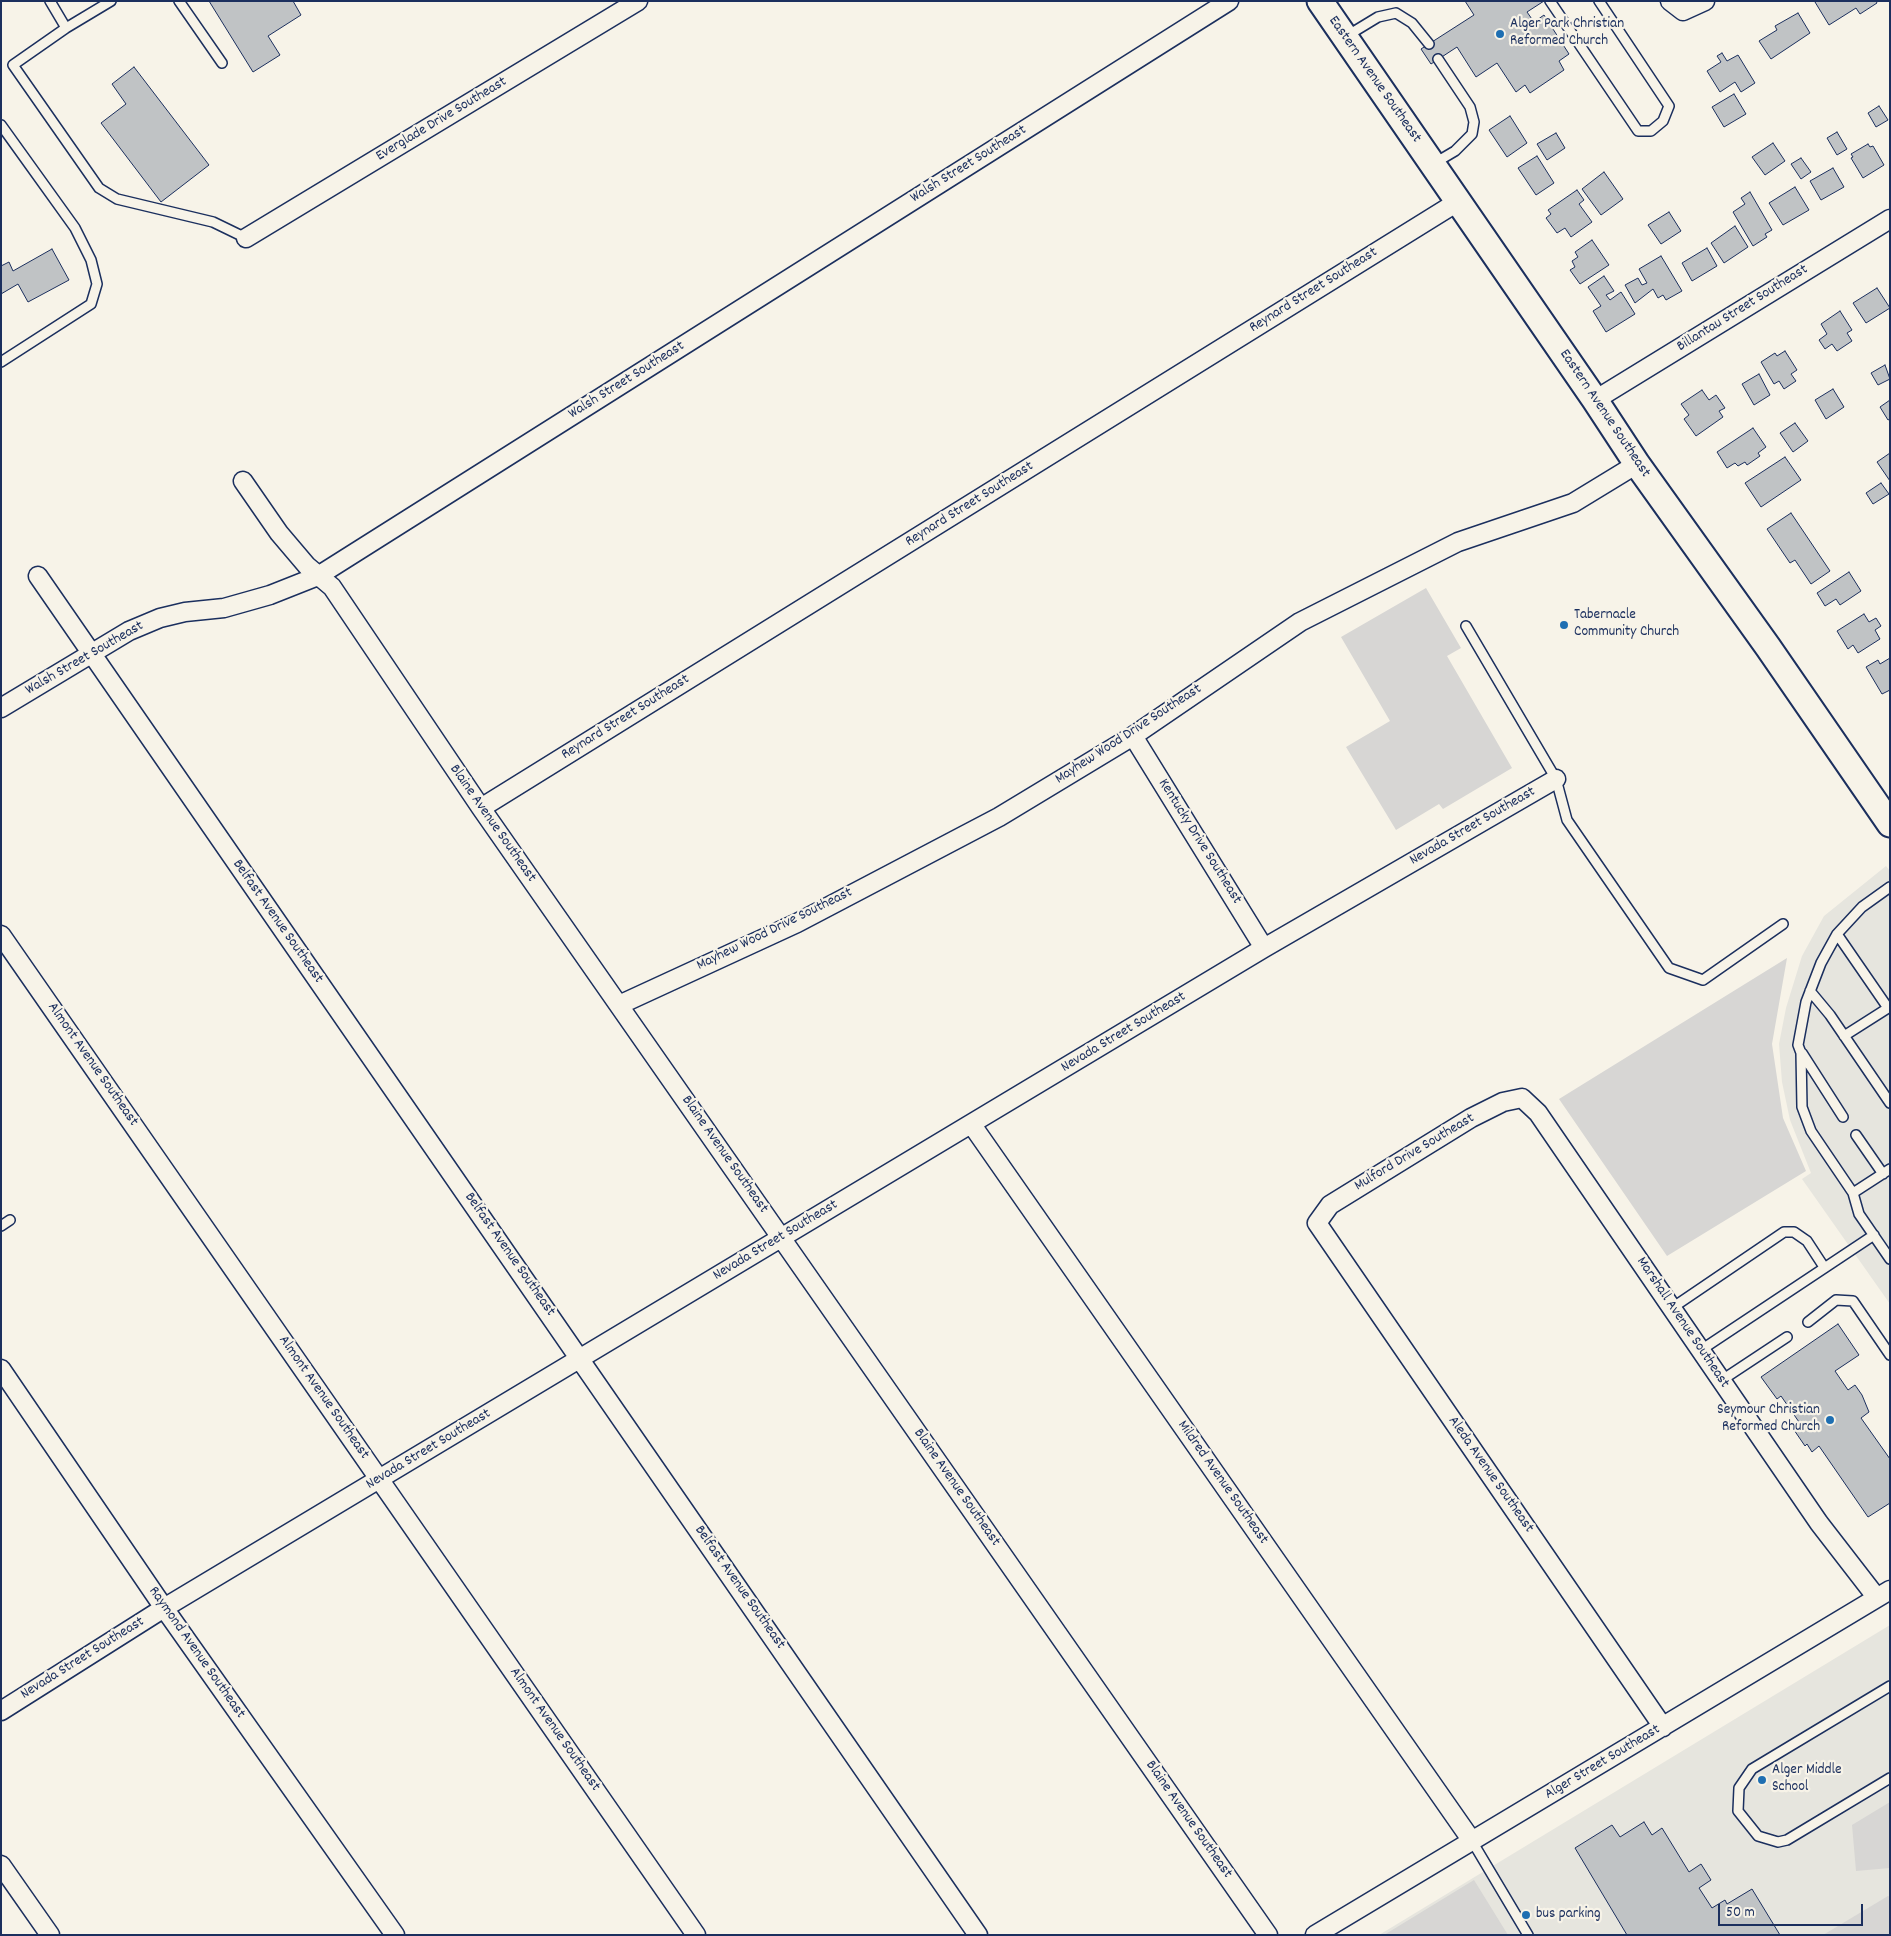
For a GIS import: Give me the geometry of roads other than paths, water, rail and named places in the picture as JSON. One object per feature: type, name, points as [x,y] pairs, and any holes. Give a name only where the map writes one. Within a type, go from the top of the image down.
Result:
[{"type":"main road","name":"Eastern Avenue Southeast","points":[[1320,1],[1459,201],[1637,464],[1768,647],[1890,824]]},
{"type":"street","name":"Everglade Drive Southeast","points":[[246,238],[638,1]]},
{"type":"street","name":"Walsh Street Southeast","points":[[1,708],[90,653],[129,631],[160,618],[185,612],[224,608],[270,595],[318,576],[1229,1]]},
{"type":"street","points":[[1676,6],[1705,1]]},
{"type":"street","name":"Reynard Street Southeast","points":[[481,808],[1459,201]]},
{"type":"street","name":"Billantau Street Southeast","points":[[1595,400],[1890,219]]},
{"type":"street","name":"Mayhew Wood Drive Southeast","points":[[619,1005],[797,923],[999,817],[1133,736],[1300,622],[1458,542],[1573,502],[1637,464]]},
{"type":"street","name":"Blaine Avenue Southeast","points":[[242,481],[279,533],[318,576],[332,587],[481,808],[1268,1935]]},
{"type":"street","name":"Belfast Avenue Southeast","points":[[38,576],[978,1935]]},
{"type":"street","name":"Kentucky Drive Southeast","points":[[1133,736],[1264,948]]},
{"type":"street","name":"Nevada Street Southeast","points":[[1,1711],[164,1608],[972,1125],[1264,948],[1556,779]]},
{"type":"street","name":"Almont Avenue Southeast","points":[[1,935],[696,1935]]},
{"type":"street","name":"Mulford Drive Southeast","points":[[1316,1223],[1330,1205],[1471,1118],[1503,1102],[1522,1098]]},
{"type":"street","name":"Marshall Avenue Southeast","points":[[1522,1098],[1538,1113],[1819,1523],[1883,1594]]},
{"type":"street","name":"Mildred Avenue Southeast","points":[[972,1125],[1472,1841]]},
{"type":"street","name":"Aleda Avenue Southeast","points":[[1316,1223],[1663,1727]]},
{"type":"street","name":"Raymond Avenue Southeast","points":[[1,1369],[164,1608],[395,1935]]},
{"type":"street","name":"Alger Street Southeast","points":[[1315,1935],[1883,1594]]},
{"type":"street","points":[[1,1866],[50,1935]]},
{"type":"lane","points":[[50,1],[66,28]]},
{"type":"lane","points":[[111,1],[66,28],[13,65],[99,188],[117,199],[213,222],[246,238]]},
{"type":"lane","points":[[179,1],[222,62]]},
{"type":"lane","points":[[1550,1],[1638,131],[1651,131],[1663,121],[1669,106],[1599,1]]},
{"type":"lane","points":[[1345,38],[1378,17],[1396,13],[1412,23],[1428,44]]},
{"type":"lane","points":[[1432,164],[1455,151],[1472,134],[1474,122],[1470,107],[1438,60]]},
{"type":"lane","points":[[1,126],[75,228],[91,260],[97,284],[91,304],[1,362]]},
{"type":"lane","points":[[1466,626],[1556,779],[1567,820],[1669,968],[1703,980],[1783,924]]},
{"type":"lane","points":[[1843,1117],[1798,1045],[1806,1002],[1822,963],[1837,934],[1862,907],[1890,887]]},
{"type":"lane","points":[[1837,934],[1888,1008],[1844,1036]]},
{"type":"lane","points":[[1810,991],[1844,1036],[1890,1103]]},
{"type":"lane","points":[[1802,1053],[1802,1107],[1811,1131],[1853,1193],[1859,1214],[1890,1259]]},
{"type":"lane","points":[[1853,1193],[1886,1171],[1856,1135]]},
{"type":"lane","points":[[1,1226],[10,1220]]},
{"type":"lane","points":[[1672,1308],[1784,1232],[1794,1232],[1807,1241],[1824,1267]]},
{"type":"lane","points":[[1701,1350],[1874,1235]]},
{"type":"lane","points":[[1808,1322],[1836,1300],[1853,1301],[1890,1355]]},
{"type":"lane","points":[[1722,1380],[1787,1337]]},
{"type":"lane","points":[[1890,1686],[1752,1769],[1739,1788],[1738,1812],[1758,1836],[1778,1842],[1788,1840],[1890,1778]]},
{"type":"lane","points":[[1472,1841],[1528,1935]]},
{"type":"place","name":"Alger Park Christian Reformed Church","points":[[1500,34]]},
{"type":"place","name":"Tabernacle Community Church","points":[[1564,625]]},
{"type":"place","name":"Seymour Christian Reformed Church","points":[[1830,1420]]},
{"type":"place","name":"Alger Middle School","points":[[1762,1780]]},
{"type":"place","name":"bus parking","points":[[1526,1915]]}]
